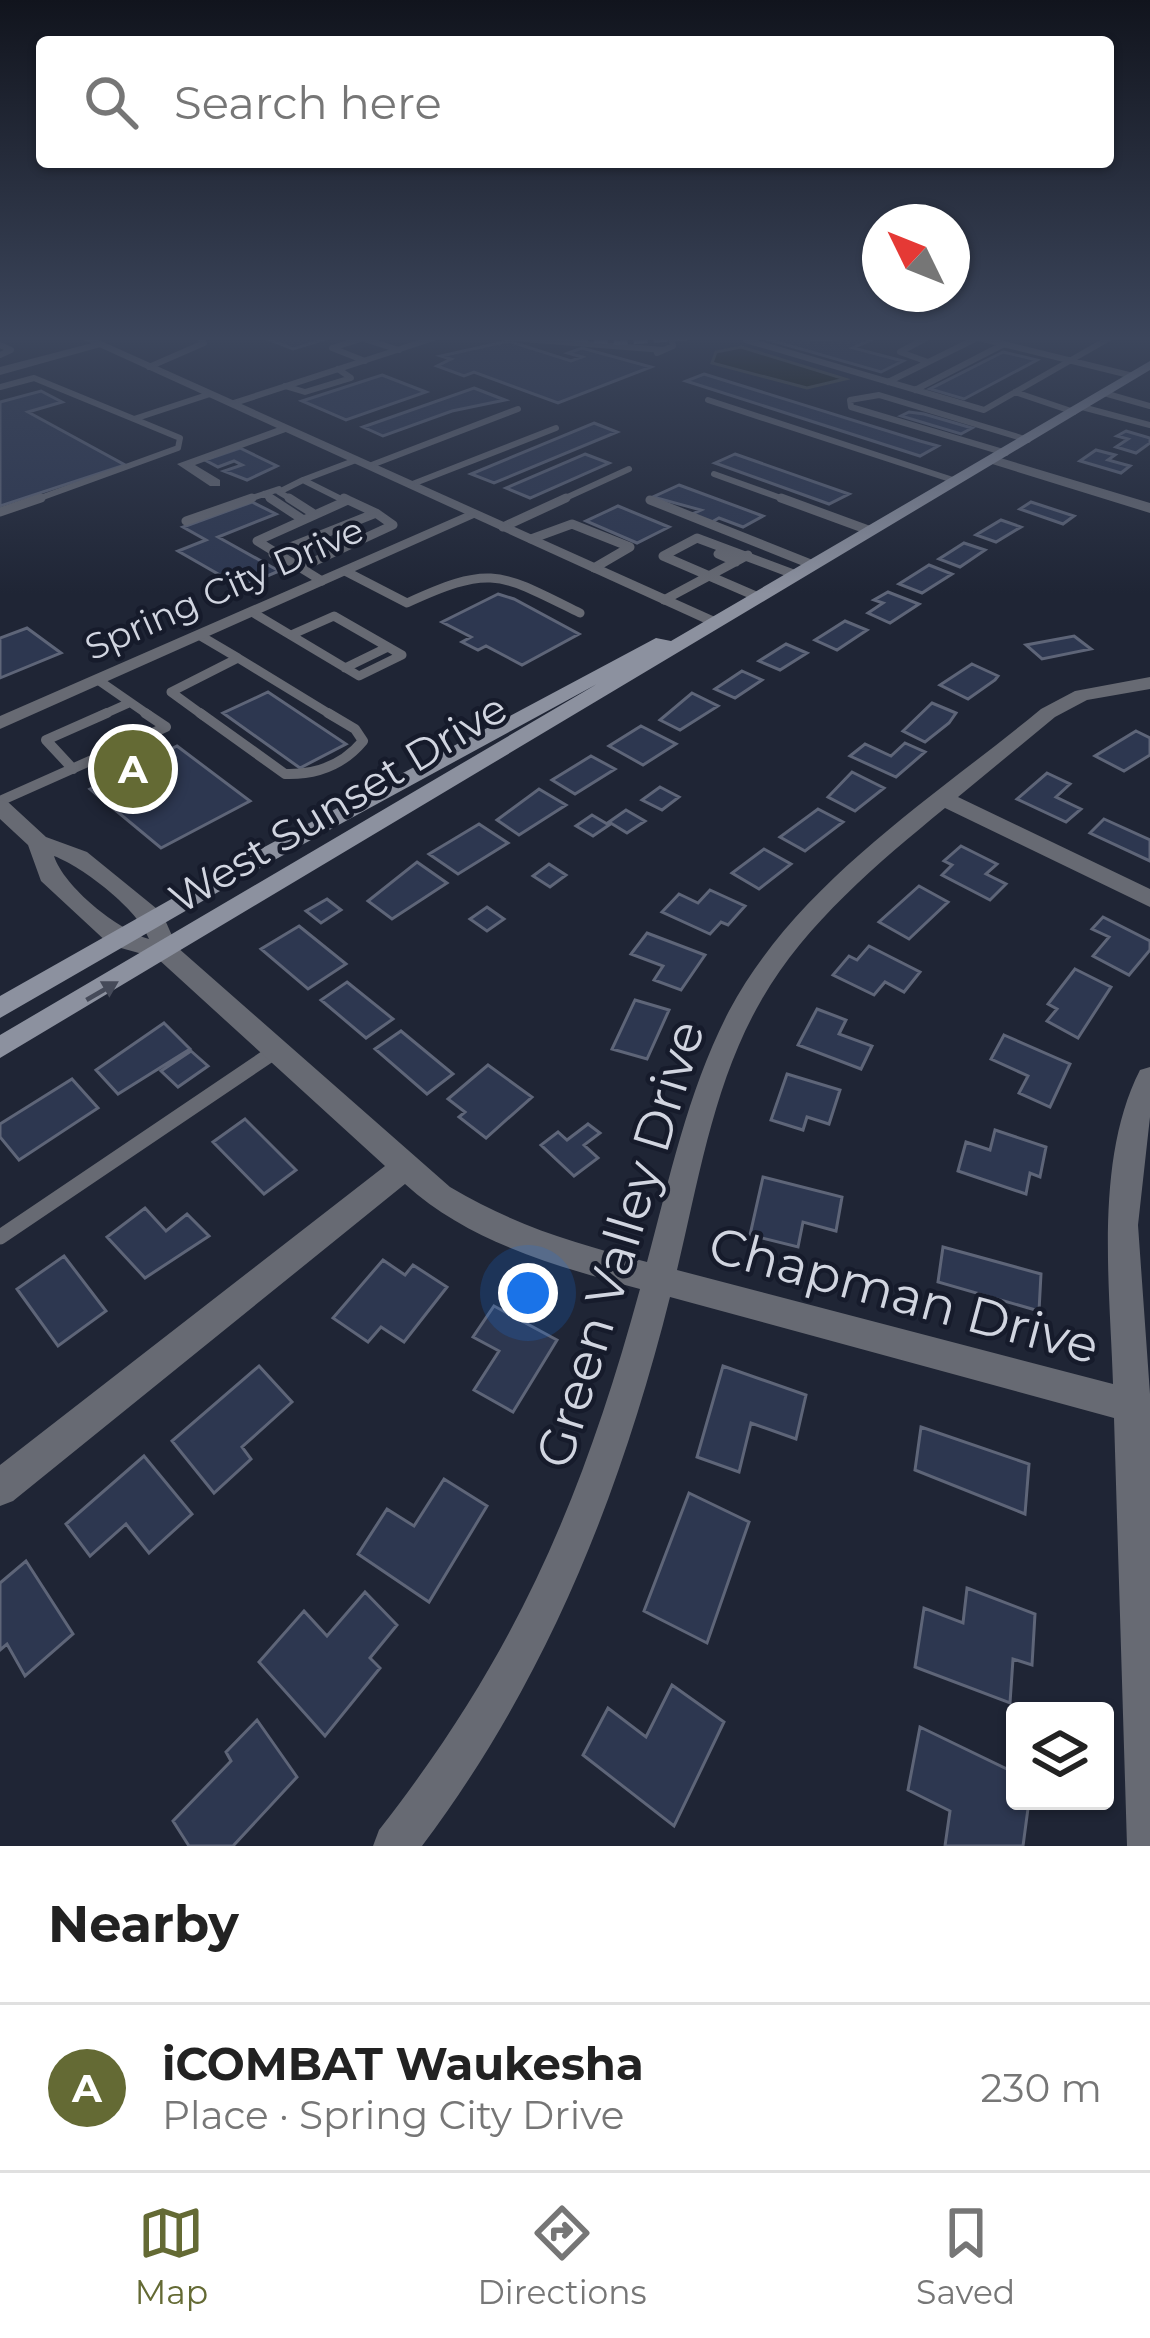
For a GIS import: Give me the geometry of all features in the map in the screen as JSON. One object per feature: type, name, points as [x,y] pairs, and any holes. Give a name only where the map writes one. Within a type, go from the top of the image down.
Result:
[{"type":"main road","name":"West Sunset Drive","points":[[0,1048],[1058,422]]},
{"type":"main road","name":"West Sunset Drive","points":[[0,1008],[625,659],[715,622]]},
{"type":"street","points":[[271,422],[715,622]]},
{"type":"street","points":[[215,483],[184,464],[287,429]]},
{"type":"street","points":[[1000,457],[1150,508]]},
{"type":"street","name":"Spring City Drive","points":[[4,715],[98,680],[475,514]]},
{"type":"street","name":"Green Valley Drive","points":[[395,1846],[493,1705],[562,1572],[613,1442],[717,1067],[759,982],[818,910],[1048,713],[1082,695],[1150,682]]},
{"type":"street","points":[[946,800],[1150,899]]},
{"type":"street","name":"Chapman Drive","points":[[0,804],[38,842],[79,856],[154,919],[166,952]]},
{"type":"street","name":"Chapman Drive","points":[[38,842],[49,876],[119,940],[166,952],[439,1196],[489,1226],[570,1256],[1140,1408]]},
{"type":"street","points":[[1149,1846],[1140,1408],[1125,1188],[1136,1115],[1150,1078]]},
{"type":"street","points":[[0,1487],[406,1166]]},
{"type":"lane","points":[[0,512],[164,458],[178,448],[180,438],[142,422]]},
{"type":"lane","points":[[186,521],[480,422]]},
{"type":"lane","points":[[776,422],[956,481]]},
{"type":"lane","points":[[896,422],[1000,457]]},
{"type":"lane","points":[[968,422],[1028,440]]},
{"type":"lane","points":[[410,485],[556,428]]},
{"type":"lane","points":[[503,527],[629,469]]},
{"type":"lane","points":[[714,474],[871,531]]},
{"type":"lane","points":[[300,568],[393,525],[303,480]]},
{"type":"lane","points":[[279,489],[286,500],[314,514]]},
{"type":"lane","points":[[264,494],[302,519]]},
{"type":"lane","points":[[322,581],[256,541],[348,500]]},
{"type":"lane","points":[[650,500],[813,565]]},
{"type":"lane","points":[[274,554],[376,513]]},
{"type":"lane","points":[[531,539],[572,524],[630,547],[594,568]]},
{"type":"lane","points":[[688,542],[702,548]]},
{"type":"lane","points":[[758,597],[662,556],[688,542],[718,542],[796,575]]},
{"type":"lane","points":[[718,554],[736,562]]},
{"type":"lane","points":[[664,600],[748,555]]},
{"type":"lane","points":[[346,571],[407,602],[467,574],[490,570],[580,613]]},
{"type":"lane","points":[[252,612],[345,668],[388,647],[334,616],[291,635]]},
{"type":"lane","points":[[199,635],[238,658],[355,729],[363,741],[356,752],[306,776],[285,774],[171,692],[238,658]]},
{"type":"lane","points":[[0,804],[166,727],[98,680]]},
{"type":"lane","points":[[73,769],[46,740],[129,703]]},
{"type":"lane","points":[[0,1237],[277,1050]]},
{"type":"building","points":[[0,422],[47,422],[125,465],[0,506]]},
{"type":"building","points":[[377,422],[421,422],[383,436],[363,427]]},
{"type":"building","points":[[814,422],[860,422],[938,446],[920,456]]},
{"type":"building","points":[[921,422],[972,428],[961,434]]},
{"type":"building","points":[[594,423],[617,432],[494,483],[471,474]]},
{"type":"building","points":[[1126,431],[1150,438],[1150,443],[1136,453],[1116,447],[1128,439],[1117,436]]},
{"type":"building","points":[[240,448],[277,466],[247,480],[224,471],[242,465],[234,461],[218,467],[205,460]]},
{"type":"building","points":[[1096,450],[1115,455],[1108,460],[1130,466],[1121,473],[1080,461]]},
{"type":"building","points":[[585,454],[609,463],[530,498],[506,488]]},
{"type":"building","points":[[735,454],[849,494],[829,504],[715,463]]},
{"type":"building","points":[[679,485],[763,516],[743,527],[719,518],[710,523],[690,515],[701,510],[653,497]]},
{"type":"building","points":[[252,502],[276,514],[218,537],[279,571],[241,587],[178,551],[206,540],[183,527]]},
{"type":"building","points":[[1031,502],[1074,516],[1063,524],[1020,509]]},
{"type":"building","points":[[618,506],[669,527],[637,543],[586,521]]},
{"type":"building","points":[[1001,520],[1021,527],[996,542],[976,535]]},
{"type":"building","points":[[964,543],[985,550],[960,567],[939,559]]},
{"type":"building","points":[[929,565],[952,574],[922,593],[899,584]]},
{"type":"building","points":[[888,592],[919,604],[890,623],[868,613],[883,603],[874,600]]},
{"type":"building","points":[[498,594],[579,634],[522,665],[486,646],[478,650],[462,642],[471,637],[442,622]]},
{"type":"building","points":[[845,621],[867,630],[837,650],[815,640]]},
{"type":"building","points":[[27,628],[61,653],[0,678],[0,638]]},
{"type":"building","points":[[1074,636],[1091,649],[1042,659],[1026,645]]},
{"type":"building","points":[[786,644],[807,653],[780,670],[759,661]]},
{"type":"building","points":[[972,664],[998,676],[968,699],[940,685]]},
{"type":"building","points":[[742,671],[762,680],[735,698],[715,689]]},
{"type":"building","points":[[268,692],[346,744],[300,768],[223,713]]},
{"type":"building","points":[[692,693],[718,706],[680,730],[660,720]]},
{"type":"building","points":[[932,703],[956,713],[949,723],[925,742],[903,731]]},
{"type":"building","points":[[641,726],[676,744],[643,765],[609,746]]},
{"type":"building","points":[[1136,731],[1150,738],[1150,755],[1124,771],[1095,756]]},
{"type":"building","points":[[905,743],[925,752],[896,777],[850,756],[865,744],[891,756]]},
{"type":"building","points":[[177,746],[250,801],[161,848],[90,789]]},
{"type":"building","points":[[591,756],[615,769],[575,794],[552,780]]},
{"type":"building","points":[[852,772],[884,788],[855,811],[828,797]]},
{"type":"building","points":[[1047,773],[1070,784],[1056,797],[1081,809],[1066,822],[1017,799]]},
{"type":"building","points":[[660,787],[679,797],[662,810],[642,800]]},
{"type":"building","points":[[539,789],[566,805],[519,835],[497,820]]},
{"type":"building","points":[[818,809],[843,822],[805,851],[780,837]]},
{"type":"building","points":[[626,810],[645,821],[627,833],[609,822]]},
{"type":"building","points":[[592,815],[609,825],[593,836],[576,826]]},
{"type":"building","points":[[1104,819],[1150,840],[1150,861],[1090,833]]},
{"type":"building","points":[[479,824],[508,843],[458,874],[429,854]]},
{"type":"building","points":[[961,846],[997,864],[986,874],[1006,884],[990,900],[942,875],[952,865],[944,861]]},
{"type":"building","points":[[764,849],[791,864],[759,889],[732,873]]},
{"type":"building","points":[[417,862],[447,883],[392,919],[368,901]]},
{"type":"building","points":[[549,864],[566,875],[550,887],[533,876]]},
{"type":"building","points":[[919,886],[948,902],[909,939],[879,922]]},
{"type":"building","points":[[710,890],[745,906],[728,925],[721,922],[710,934],[662,912],[679,894],[698,903]]},
{"type":"building","points":[[327,899],[341,910],[321,923],[306,911]]},
{"type":"building","points":[[487,907],[504,919],[487,931],[470,919]]},
{"type":"building","points":[[1103,917],[1150,941],[1150,950],[1129,975],[1093,956],[1109,937],[1092,929]]},
{"type":"building","points":[[299,926],[346,964],[308,989],[261,949]]},
{"type":"building","points":[[647,933],[705,955],[681,990],[654,980],[663,966],[631,954]]},
{"type":"building","points":[[869,946],[920,972],[904,992],[885,982],[874,995],[833,975],[849,956],[857,960]]},
{"type":"building","points":[[1075,969],[1111,987],[1078,1038],[1047,1021],[1057,1009],[1048,1004]]},
{"type":"building","points":[[347,982],[393,1019],[366,1038],[321,1000]]},
{"type":"building","points":[[635,1000],[669,1010],[647,1059],[612,1049]]},
{"type":"building","points":[[817,1009],[846,1020],[839,1034],[872,1046],[861,1069],[798,1045]]},
{"type":"building","points":[[164,1023],[190,1049],[118,1094],[96,1070]]},
{"type":"building","points":[[401,1031],[453,1074],[427,1094],[375,1049]]},
{"type":"building","points":[[1004,1035],[1070,1064],[1050,1107],[1019,1093],[1028,1076],[991,1059]]},
{"type":"building","points":[[191,1051],[208,1066],[178,1087],[161,1071]]},
{"type":"building","points":[[488,1065],[532,1097],[486,1138],[459,1117],[465,1112],[448,1099]]},
{"type":"building","points":[[787,1074],[840,1090],[829,1124],[807,1117],[803,1130],[771,1120]]},
{"type":"building","points":[[72,1079],[98,1108],[19,1160],[0,1137],[0,1124]]},
{"type":"building","points":[[245,1119],[296,1170],[264,1194],[213,1142]]},
{"type":"building","points":[[588,1124],[600,1133],[584,1145],[598,1158],[574,1176],[541,1145],[558,1132],[567,1140]]},
{"type":"building","points":[[995,1130],[1046,1147],[1040,1177],[1030,1173],[1026,1194],[958,1171],[966,1142],[990,1150]]},
{"type":"building","points":[[763,1177],[842,1197],[836,1231],[803,1222],[798,1247],[750,1235]]},
{"type":"building","points":[[145,1208],[166,1231],[187,1214],[209,1236],[145,1278],[107,1237]]},
{"type":"building","points":[[943,1247],[1041,1274],[1039,1311],[938,1282]]},
{"type":"building","points":[[64,1256],[106,1311],[58,1346],[17,1289]]},
{"type":"building","points":[[383,1260],[405,1275],[413,1265],[447,1287],[404,1342],[381,1327],[368,1342],[333,1318]]},
{"type":"building","points":[[494,1306],[557,1340],[513,1412],[474,1390],[499,1351],[473,1337]]},
{"type":"building","points":[[259,1366],[292,1402],[242,1447],[251,1459],[214,1493],[172,1441]]},
{"type":"building","points":[[723,1366],[806,1395],[796,1439],[751,1423],[739,1472],[697,1457]]},
{"type":"building","points":[[921,1427],[1029,1464],[1025,1514],[915,1470]]},
{"type":"building","points":[[144,1456],[192,1514],[149,1553],[126,1524],[90,1556],[66,1524]]},
{"type":"building","points":[[444,1479],[487,1506],[429,1602],[358,1554],[387,1509],[414,1526]]},
{"type":"building","points":[[689,1493],[749,1522],[707,1643],[644,1611]]},
{"type":"building","points":[[26,1561],[73,1634],[25,1676],[7,1644],[0,1650],[0,1583]]},
{"type":"building","points":[[967,1588],[1035,1614],[1032,1665],[1013,1659],[1010,1702],[915,1667],[924,1608],[963,1623]]},
{"type":"building","points":[[365,1592],[397,1625],[370,1658],[380,1668],[325,1736],[259,1662],[304,1611],[327,1636]]},
{"type":"building","points":[[672,1685],[724,1722],[674,1826],[583,1755],[608,1708],[646,1737]]},
{"type":"building","points":[[257,1720],[297,1777],[233,1846],[189,1846],[173,1821],[231,1761],[226,1752]]},
{"type":"building","points":[[920,1727],[1006,1769],[1006,1810],[1028,1810],[1023,1846],[945,1846],[950,1811],[908,1790]]},
{"type":"place","name":"iCOMBAT Waukesha","points":[[133,769]]}]
